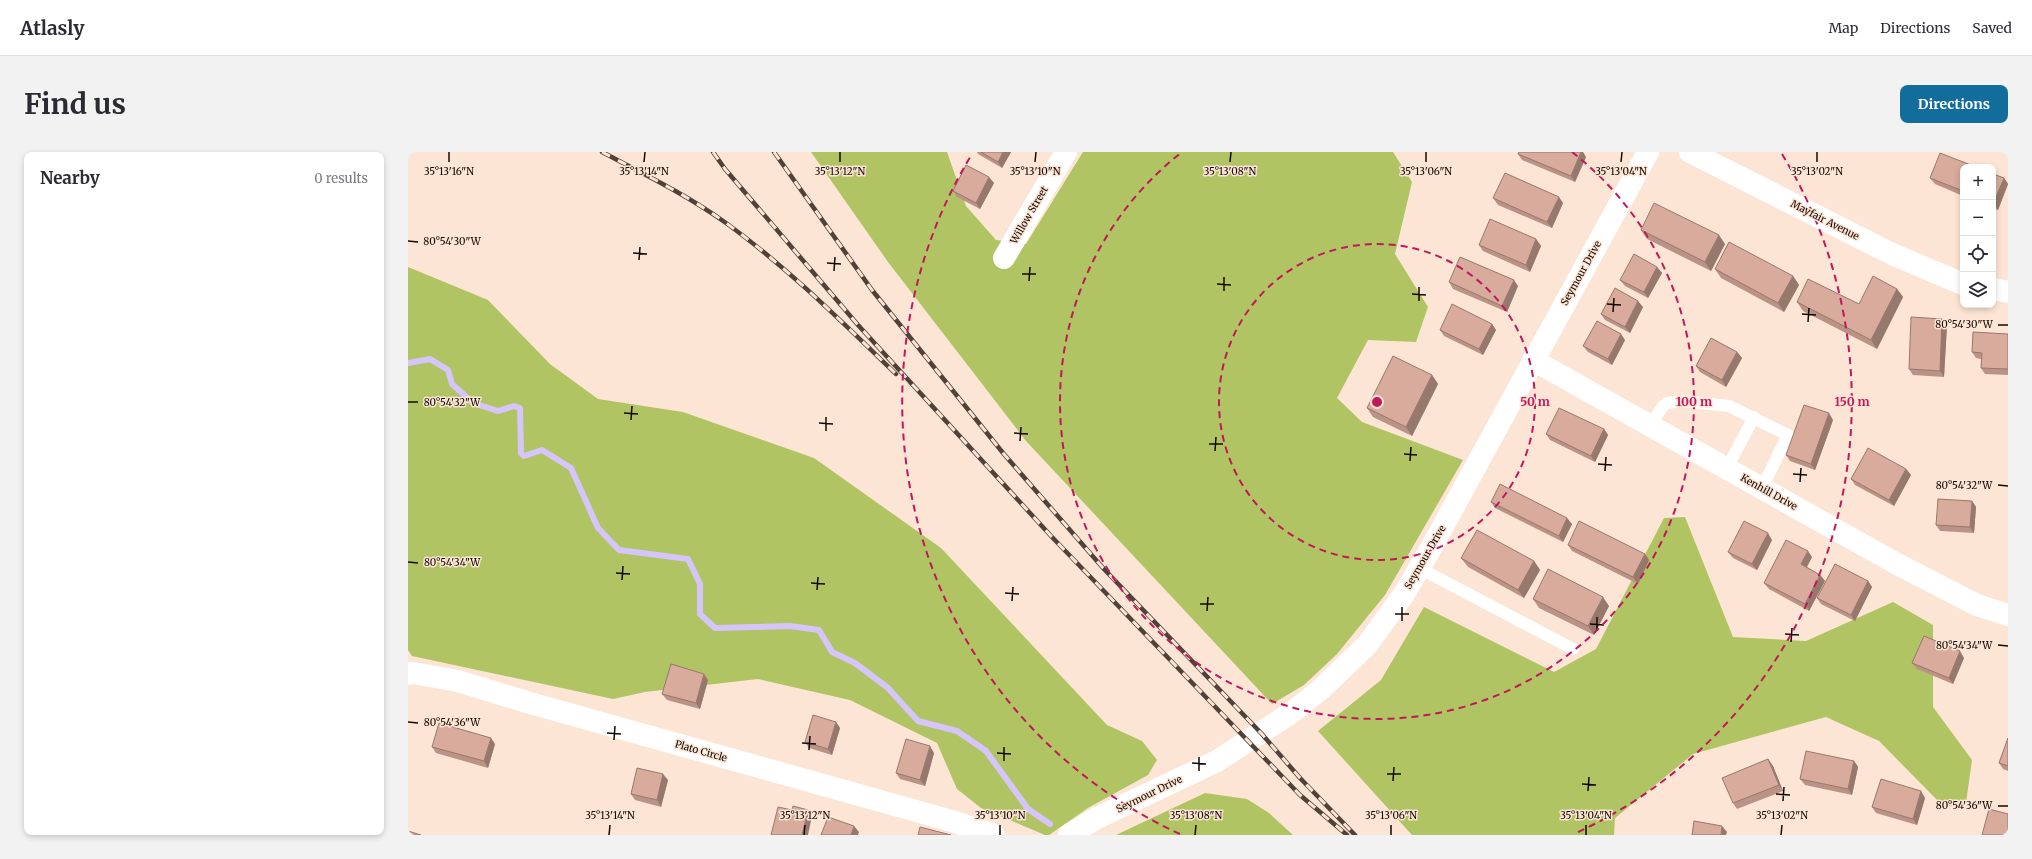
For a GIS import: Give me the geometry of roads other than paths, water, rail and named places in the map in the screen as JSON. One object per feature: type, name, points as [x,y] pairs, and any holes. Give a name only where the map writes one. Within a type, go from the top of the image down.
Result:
[{"type":"street","name":"Willow Street","points":[[1004,258],[1066,152]]},
{"type":"street","name":"Seymour Drive","points":[[1069,835],[1097,818],[1217,761],[1291,713],[1320,690],[1366,645],[1387,620],[1419,568],[1648,152]]},
{"type":"street","name":"Mayfair Avenue","points":[[1690,152],[1892,254],[1960,283]]},
{"type":"street","points":[[1996,290],[2008,292]]},
{"type":"street","name":"Kenhill Drive","points":[[1533,360],[1897,564],[1977,605],[2008,615]]},
{"type":"street","name":"Plato Circle","points":[[408,674],[413,673],[458,681],[537,706],[952,821],[994,835]]},
{"type":"lane","points":[[1650,426],[1662,407],[1667,403],[1682,401],[1729,406],[1788,434],[1762,488]]},
{"type":"lane","points":[[1727,468],[1754,417]]},
{"type":"lane","points":[[1419,568],[1573,649]]},
{"type":"waterway","points":[[408,363],[430,359],[448,370],[452,384],[473,403],[498,411],[514,406],[520,408],[521,453],[524,456],[542,450],[571,468],[598,528],[619,550],[688,559],[700,584],[700,614],[715,628],[790,626],[819,630],[832,652],[855,663],[888,688],[918,721],[957,731],[986,751],[1028,809],[1050,824]]},
{"type":"railway","points":[[602,152],[696,203],[749,240],[814,296],[896,374]]},
{"type":"railway","points":[[713,152],[725,169],[858,325],[1051,536],[1300,795],[1347,835]]},
{"type":"railway","points":[[774,152],[872,290],[1003,453],[1103,568],[1261,733],[1300,778],[1355,835]]}]
